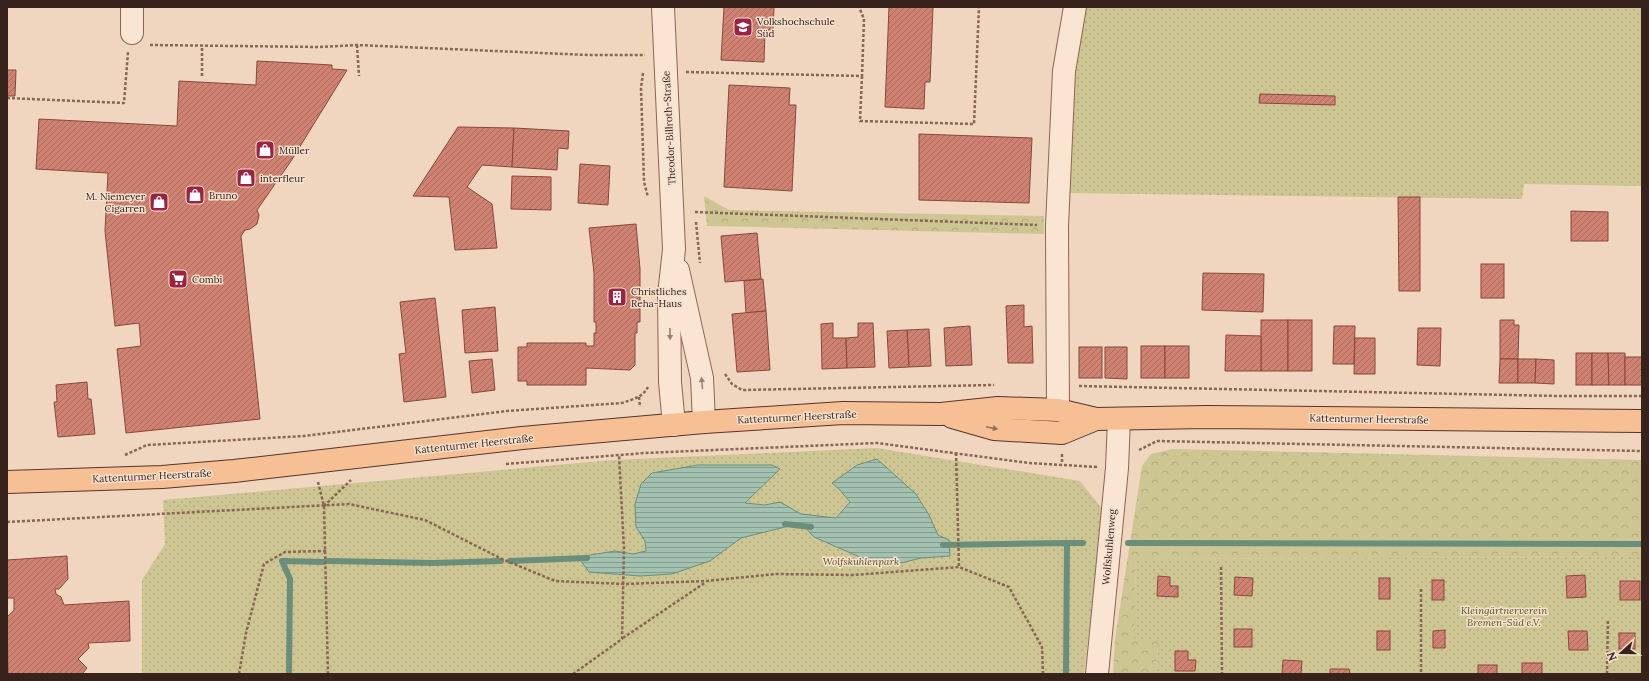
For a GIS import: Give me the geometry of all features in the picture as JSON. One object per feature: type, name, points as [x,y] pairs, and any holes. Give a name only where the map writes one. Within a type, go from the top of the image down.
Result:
[{"type":"main road","name":"Kattenturmer Heerstraße","points":[[7,482],[162,477],[234,471],[522,438],[704,422],[843,413],[941,414],[998,408],[1058,410],[1096,419],[1206,417],[1642,421]]},
{"type":"main road","name":"Kattenturmer Heerstraße","points":[[941,414],[994,430],[1030,433],[1062,433],[1096,419]]},
{"type":"street","points":[[131,39],[132,7]]},
{"type":"street","name":"Theodor-Billroth-Straße","points":[[663,7],[659,61],[674,249],[702,378],[704,422]]},
{"type":"street","points":[[1058,410],[1057,226],[1064,71],[1075,7]]},
{"type":"street","name":"Theodor-Billroth-Straße","points":[[674,249],[669,295],[670,382],[674,425]]},
{"type":"street","name":"Wolfskuhlenweg","points":[[1097,674],[1117,459],[1118,419]]},
{"type":"path","points":[[859,7],[864,19],[860,121],[974,124],[979,7]]},
{"type":"path","points":[[7,98],[124,103],[127,54],[131,39],[202,46],[356,45],[588,55],[659,61],[689,72],[862,76]]},
{"type":"path","points":[[356,45],[359,76]]},
{"type":"path","points":[[202,46],[202,76]]},
{"type":"path","points":[[644,48],[659,61]]},
{"type":"path","points":[[644,62],[659,61]]},
{"type":"path","points":[[689,64],[689,80]]},
{"type":"path","points":[[643,68],[641,88],[644,182],[650,203]]},
{"type":"path","points":[[695,204],[700,249],[700,268]]},
{"type":"path","points":[[695,212],[1057,226]]},
{"type":"path","points":[[723,369],[732,384],[742,390],[999,385]]},
{"type":"path","points":[[121,457],[147,445],[304,436],[507,411],[622,402],[639,397],[644,393],[650,384]]},
{"type":"path","points":[[1058,386],[1558,396],[1642,396]]},
{"type":"path","points":[[500,464],[645,453],[876,443],[1030,463],[1099,467],[1157,442],[1642,451]]},
{"type":"path","points":[[956,453],[959,566]]},
{"type":"path","points":[[619,455],[625,577],[622,639]]},
{"type":"path","points":[[314,462],[324,506],[328,674]]},
{"type":"path","points":[[324,506],[352,479]]},
{"type":"path","points":[[7,522],[349,504],[424,520],[502,559],[555,581],[624,584],[707,581],[776,574],[853,575],[959,566],[1009,587],[1042,647],[1043,674]]},
{"type":"path","points":[[239,674],[246,633],[264,564],[285,552],[326,551]]},
{"type":"path","points":[[1221,567],[1222,674]]},
{"type":"path","points":[[573,674],[707,581]]},
{"type":"path","points":[[1421,589],[1421,674]]},
{"type":"path","points":[[1607,674],[1608,618]]},
{"type":"green space","points":[[1082,7],[1642,7],[1642,186],[1524,184],[1522,199],[1069,193],[1072,91]]},
{"type":"green space","points":[[704,196],[729,210],[1044,216],[1044,234],[707,226]]},
{"type":"green space","name":"Wolfskuhlenpark","points":[[877,448],[1080,481],[1103,510],[1084,674],[142,674],[142,580],[165,544],[163,500],[613,460]]},
{"type":"green space","points":[[1173,449],[1642,460],[1642,557],[1136,559],[1135,640],[1158,640],[1157,674],[1113,674],[1115,639],[1142,466],[1151,454]]},
{"type":"green space","name":"Kleingärtnerverein Bremen-Süd e.V.","points":[[1642,557],[1642,674],[1157,674],[1158,640],[1134,640],[1136,559]]},
{"type":"shaded area","points":[[877,459],[916,494],[929,515],[938,535],[949,540],[950,556],[921,558],[889,566],[862,558],[814,537],[801,523],[741,538],[710,561],[672,574],[640,576],[589,572],[578,557],[615,551],[633,554],[646,551],[645,541],[636,527],[635,504],[641,484],[652,473],[698,465],[772,465],[780,469],[745,503],[765,505],[780,502],[801,514],[836,518],[850,502],[832,483],[857,465]]},
{"type":"building","points":[[724,7],[774,7],[773,30],[765,30],[764,62],[721,60]]},
{"type":"building","points":[[889,7],[933,7],[930,82],[925,82],[924,109],[885,107]]},
{"type":"building","name":"Combi","points":[[257,61],[332,65],[332,69],[347,70],[291,161],[257,210],[259,215],[257,224],[250,229],[245,230],[241,236],[260,419],[126,433],[117,349],[141,346],[139,323],[115,326],[105,231],[108,173],[36,169],[39,119],[177,126],[179,81],[256,85]]},
{"type":"building","points":[[7,70],[16,70],[15,96],[7,96]]},
{"type":"building","points":[[729,85],[790,88],[789,105],[796,105],[792,191],[724,187]]},
{"type":"building","points":[[1260,94],[1335,96],[1335,105],[1259,103]]},
{"type":"building","points":[[458,127],[514,128],[512,167],[482,165],[467,187],[492,204],[497,248],[455,250],[449,197],[413,196]]},
{"type":"building","points":[[514,128],[569,131],[568,149],[558,148],[557,170],[512,167]]},
{"type":"building","points":[[919,134],[1032,138],[1029,203],[919,200]]},
{"type":"building","points":[[580,164],[610,166],[608,205],[578,203]]},
{"type":"building","points":[[512,176],[551,177],[551,210],[511,209]]},
{"type":"building","points":[[1398,197],[1420,197],[1420,291],[1399,291]]},
{"type":"building","points":[[1571,211],[1608,212],[1608,241],[1571,241]]},
{"type":"building","name":"Christliches Reha-Haus","points":[[636,224],[640,269],[640,322],[637,322],[637,333],[635,333],[635,365],[630,370],[586,368],[586,385],[527,385],[527,381],[518,381],[518,347],[527,347],[527,343],[586,343],[586,346],[594,346],[596,322],[594,322],[594,273],[589,228]]},
{"type":"building","points":[[757,233],[761,279],[725,282],[721,236]]},
{"type":"building","points":[[1481,264],[1504,264],[1504,298],[1481,298]]},
{"type":"building","points":[[1203,273],[1264,274],[1263,312],[1202,310]]},
{"type":"building","points":[[763,279],[766,311],[746,313],[744,281]]},
{"type":"building","points":[[435,298],[446,397],[404,402],[399,354],[406,353],[400,302]]},
{"type":"building","points":[[1024,305],[1024,327],[1032,326],[1033,363],[1008,363],[1006,306]]},
{"type":"building","points":[[495,307],[498,351],[465,353],[462,310]]},
{"type":"building","points":[[766,311],[770,370],[737,372],[732,314]]},
{"type":"building","points":[[1261,320],[1288,320],[1288,371],[1261,371]]},
{"type":"building","points":[[1288,320],[1312,320],[1312,371],[1288,371]]},
{"type":"building","points":[[1500,320],[1514,320],[1514,325],[1519,325],[1518,359],[1500,359]]},
{"type":"building","points":[[833,323],[833,338],[846,338],[847,368],[822,369],[821,324]]},
{"type":"building","points":[[858,323],[873,323],[875,367],[847,368],[846,338],[858,337]]},
{"type":"building","points":[[970,326],[972,365],[946,366],[944,328]]},
{"type":"building","points":[[1334,326],[1355,326],[1354,364],[1333,364]]},
{"type":"building","points":[[1418,328],[1441,328],[1440,366],[1417,365]]},
{"type":"building","points":[[929,329],[931,366],[909,367],[907,330]]},
{"type":"building","points":[[907,330],[909,367],[889,368],[887,331]]},
{"type":"building","points":[[1226,335],[1261,336],[1261,371],[1225,371]]},
{"type":"building","points":[[1355,338],[1375,338],[1375,374],[1354,374]]},
{"type":"building","points":[[1141,346],[1165,346],[1165,378],[1141,378]]},
{"type":"building","points":[[1165,346],[1189,346],[1189,378],[1165,378]]},
{"type":"building","points":[[1079,347],[1102,347],[1102,378],[1079,378]]},
{"type":"building","points":[[1105,347],[1127,347],[1127,379],[1105,378]]},
{"type":"building","points":[[1576,353],[1592,353],[1592,385],[1576,385]]},
{"type":"building","points":[[1592,353],[1608,353],[1609,385],[1592,385]]},
{"type":"building","points":[[1608,353],[1625,353],[1625,385],[1609,385]]},
{"type":"building","points":[[1625,357],[1642,357],[1642,385],[1625,385]]},
{"type":"building","points":[[492,359],[495,390],[472,393],[469,361]]},
{"type":"building","points":[[1500,359],[1518,359],[1518,383],[1499,383]]},
{"type":"building","points":[[1518,359],[1536,359],[1535,383],[1518,383]]},
{"type":"building","points":[[1536,359],[1554,360],[1554,384],[1535,383]]},
{"type":"building","points":[[87,382],[88,399],[91,399],[95,434],[58,437],[54,402],[57,402],[56,385]]},
{"type":"building","points":[[67,556],[68,579],[59,589],[55,589],[56,594],[61,597],[64,605],[129,601],[130,641],[88,643],[89,648],[78,659],[87,668],[82,674],[8,674],[7,617],[14,610],[14,598],[7,598],[7,560]]},
{"type":"building","points":[[1585,575],[1586,597],[1567,598],[1566,576]]},
{"type":"building","points":[[1158,576],[1170,577],[1170,586],[1178,586],[1178,597],[1157,596]]},
{"type":"building","points":[[1235,577],[1253,578],[1252,596],[1234,595]]},
{"type":"building","points":[[1379,578],[1390,578],[1390,599],[1379,599]]},
{"type":"building","points":[[1432,580],[1444,580],[1444,600],[1432,600]]},
{"type":"building","points":[[1620,581],[1640,581],[1640,600],[1620,600]]},
{"type":"building","points":[[1234,629],[1252,629],[1252,647],[1234,647]]},
{"type":"building","points":[[1445,630],[1445,648],[1433,648],[1433,631]]},
{"type":"building","points":[[1377,631],[1390,631],[1390,650],[1377,650]]},
{"type":"building","points":[[1568,631],[1587,631],[1588,650],[1569,650]]},
{"type":"building","points":[[1619,633],[1635,633],[1635,649],[1619,649]]},
{"type":"building","points":[[1175,651],[1188,651],[1188,660],[1196,660],[1195,671],[1175,671]]},
{"type":"building","points":[[1283,660],[1302,661],[1301,674],[1282,674]]},
{"type":"building","points":[[1522,663],[1542,663],[1542,674],[1522,674]]},
{"type":"building","points":[[1478,665],[1497,665],[1497,674],[1478,674]]},
{"type":"building","points":[[1330,669],[1349,669],[1350,674],[1330,674]]},
{"type":"waterway","points":[[785,524],[811,527]]},
{"type":"waterway","points":[[1067,543],[1083,543]]},
{"type":"waterway","points":[[943,545],[1067,543],[1066,674]]},
{"type":"waterway","points":[[1128,543],[1642,544]]},
{"type":"waterway","points":[[510,561],[587,558]]},
{"type":"waterway","points":[[289,674],[290,579],[282,561],[323,562]]},
{"type":"waterway","points":[[328,561],[433,563],[501,561]]},
{"type":"place","name":"Volkshochschule Süd","points":[[743,27]]},
{"type":"place","name":"Müller","points":[[265,150]]},
{"type":"place","name":"interfleur","points":[[246,178]]},
{"type":"place","name":"Bruno","points":[[195,195]]},
{"type":"place","name":"M. Niemeyer Cigarren","points":[[159,202]]},
{"type":"place","name":"Combi","points":[[178,279]]},
{"type":"place","name":"Christliches Reha-Haus","points":[[617,297]]}]
